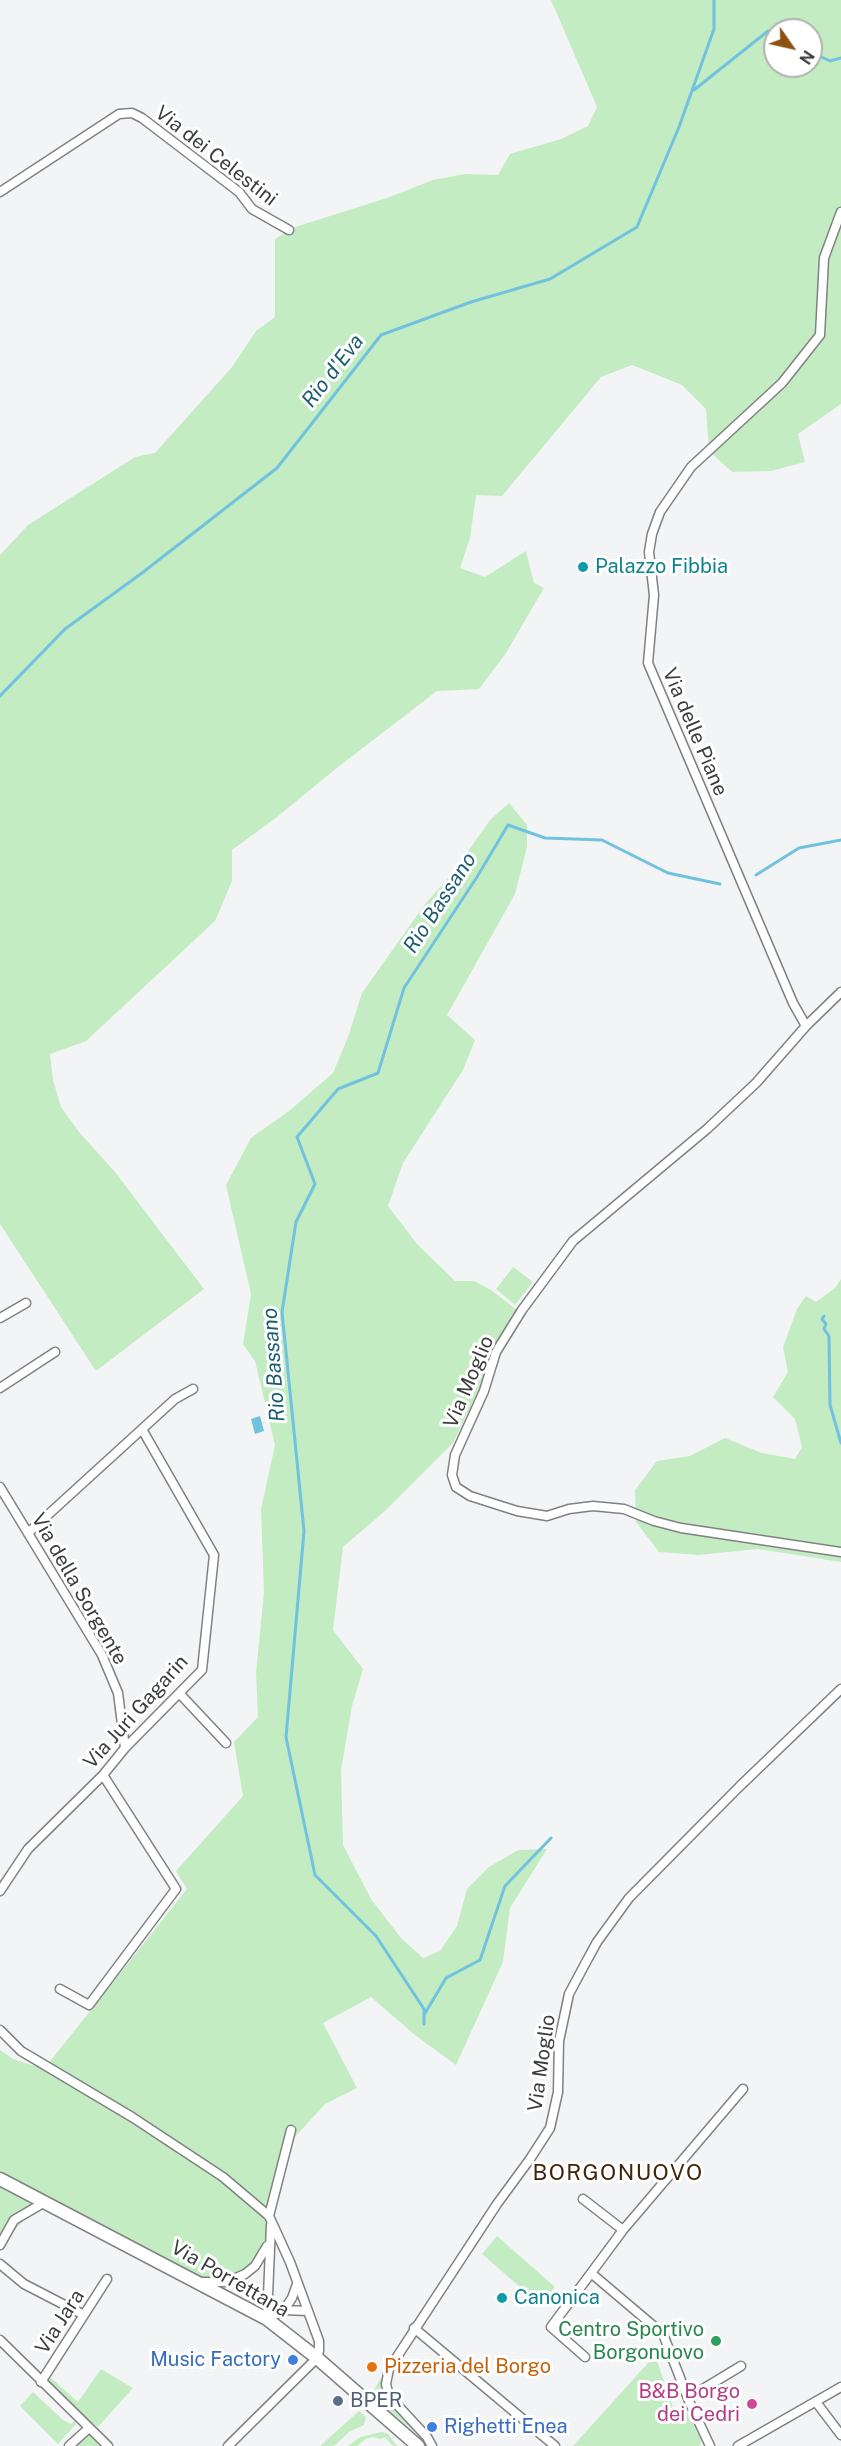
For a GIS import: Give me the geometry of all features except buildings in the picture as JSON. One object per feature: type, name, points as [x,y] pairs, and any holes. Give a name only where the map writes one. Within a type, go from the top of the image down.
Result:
[{"type":"main road","name":"Via Porrettana","points":[[0,2179],[267,2319],[317,2358],[418,2446]]},
{"type":"street","name":"Via dei Celestini","points":[[0,192],[119,114],[132,113],[142,118],[239,192],[252,209],[289,230]]},
{"type":"street","name":"Via delle Piane","points":[[806,1026],[793,1003],[648,663],[654,595],[649,552],[652,534],[660,512],[691,467],[782,383],[820,335],[824,258],[841,212]]},
{"type":"street","name":"Via Moglio","points":[[841,993],[806,1026],[756,1083],[707,1129],[573,1241],[522,1310],[496,1352],[484,1391],[455,1455],[452,1475],[456,1486],[470,1496],[517,1511],[547,1516],[569,1509],[593,1506],[624,1509],[654,1521],[681,1528],[841,1552]]},
{"type":"street","points":[[0,1318],[26,1303]]},
{"type":"street","points":[[0,1388],[55,1352]]},
{"type":"street","points":[[28,1533],[175,1400],[193,1389]]},
{"type":"street","name":"Via Juri Gagarin","points":[[0,1891],[28,1849],[202,1670],[214,1555],[143,1431]]},
{"type":"street","name":"Via della Sorgente","points":[[0,1487],[102,1654],[118,1693],[125,1748]]},
{"type":"street","name":"Via Moglio","points":[[432,2446],[428,2437],[389,2396],[386,2384],[389,2369],[414,2328],[550,2128],[558,2092],[559,2041],[569,1994],[597,1942],[629,1898],[746,1780],[841,1689]]},
{"type":"street","points":[[180,1694],[226,1743]]},
{"type":"street","points":[[60,1989],[89,2005],[176,1889],[103,1774]]},
{"type":"street","points":[[0,2030],[21,2051],[132,2117],[215,2172],[270,2220],[290,2262],[319,2341],[317,2358],[228,2446]]},
{"type":"street","points":[[585,2357],[551,2327],[623,2230],[743,2089]]},
{"type":"street","points":[[291,2130],[270,2220],[267,2319],[284,2310],[292,2298],[297,2283]]},
{"type":"street","points":[[583,2199],[623,2230]]},
{"type":"street","points":[[0,2245],[14,2220],[45,2202]]},
{"type":"street","points":[[199,2282],[227,2282],[246,2274],[259,2260],[269,2240]]},
{"type":"street","points":[[0,2264],[24,2284],[84,2315]]},
{"type":"street","points":[[591,2273],[663,2334],[710,2446]]},
{"type":"street","name":"Via Jara","points":[[41,2382],[107,2279]]},
{"type":"street","points":[[284,2310],[307,2311]]},
{"type":"street","points":[[414,2328],[555,2446]]},
{"type":"street","name":"Via Jara","points":[[0,2340],[108,2446]]},
{"type":"street","points":[[688,2398],[741,2366]]},
{"type":"street","points":[[738,2446],[841,2387]]},
{"type":"street","points":[[816,2402],[841,2435]]},
{"type":"street","points":[[69,2446],[89,2428]]},
{"type":"green space","points":[[551,0],[841,0],[841,404],[798,434],[805,462],[771,471],[732,472],[709,451],[706,409],[682,385],[632,365],[601,377],[502,496],[476,495],[470,538],[460,568],[485,577],[526,551],[534,583],[544,588],[506,653],[479,689],[437,691],[232,850],[232,881],[215,921],[86,1041],[50,1054],[53,1080],[61,1107],[79,1132],[115,1172],[204,1289],[96,1371],[0,1224],[0,555],[28,525],[135,457],[155,453],[232,367],[256,331],[275,317],[275,239],[295,227],[387,198],[433,180],[465,174],[498,175],[510,154],[561,139],[588,126],[597,107]]},
{"type":"green space","points":[[509,803],[527,825],[527,847],[515,894],[447,1015],[475,1040],[463,1070],[403,1163],[388,1206],[417,1244],[455,1281],[474,1281],[491,1290],[517,1310],[453,1443],[385,1511],[343,1547],[333,1630],[363,1669],[352,1706],[341,1770],[343,1845],[371,1899],[401,1938],[423,1958],[440,1951],[457,1926],[467,1889],[489,1867],[518,1850],[547,1849],[510,1908],[503,1962],[456,2065],[415,2035],[371,1997],[323,2023],[357,2088],[325,2104],[293,2139],[268,2234],[252,2265],[237,2277],[207,2285],[42,2202],[0,2245],[0,2050],[13,2059],[44,2069],[187,1889],[176,1871],[243,1796],[234,1742],[258,1717],[256,1673],[264,1592],[261,1509],[275,1445],[255,1361],[243,1344],[251,1294],[226,1185],[251,1138],[289,1111],[333,1073],[348,1037],[362,993],[425,904],[452,874],[490,820]]},
{"type":"green space","points":[[513,1267],[533,1282],[515,1305],[496,1289]]},
{"type":"green space","points":[[841,1279],[841,1562],[758,1549],[698,1555],[659,1552],[636,1522],[635,1490],[657,1461],[690,1456],[725,1438],[762,1453],[795,1459],[802,1447],[795,1419],[773,1397],[788,1372],[783,1347],[797,1309],[806,1296],[816,1302],[835,1288]]},
{"type":"green space","points":[[497,2236],[555,2287],[542,2303],[526,2289],[519,2295],[517,2292],[520,2287],[482,2254]]},
{"type":"green space","points":[[657,2353],[656,2358],[674,2411],[688,2413],[701,2440],[700,2446],[573,2446]]},
{"type":"green space","points":[[101,2369],[133,2388],[98,2427],[77,2410],[49,2383],[49,2380],[51,2378],[78,2402]]},
{"type":"green space","points":[[381,2378],[381,2391],[387,2401],[421,2437],[371,2395]]},
{"type":"green space","points":[[33,2392],[63,2420],[71,2424],[74,2421],[76,2424],[58,2444],[20,2406]]},
{"type":"green space","points":[[359,2411],[366,2417],[364,2425],[349,2432],[334,2446],[320,2446]]},
{"type":"green space","points":[[382,2432],[388,2434],[397,2446],[393,2446],[385,2437],[380,2439],[373,2437],[357,2446],[348,2446],[360,2437]]},
{"type":"green space","points":[[88,2433],[102,2446],[77,2446],[75,2444]]},
{"type":"water","points":[[260,1416],[264,1431],[255,1434],[251,1419]]},
{"type":"waterway","name":"Rio d'Eva","points":[[0,696],[65,629],[142,573],[277,468],[381,335],[471,302],[550,279],[637,227],[679,127],[714,29],[714,0]]},
{"type":"waterway","points":[[694,90],[763,35]]},
{"type":"waterway","points":[[823,58],[830,61],[841,58]]},
{"type":"waterway","name":"Rio Bassano","points":[[424,2024],[424,2009],[376,1936],[315,1875],[286,1737],[304,1531],[282,1312],[296,1222],[315,1184],[297,1137],[338,1089],[378,1073],[404,988],[477,877],[508,825],[545,838],[602,840],[668,873],[720,884]]},
{"type":"waterway","name":"Rio Bassano","points":[[756,875],[799,848],[841,840]]},
{"type":"waterway","points":[[824,1316],[822,1319],[826,1324],[824,1329],[829,1336],[830,1405],[841,1443]]},
{"type":"waterway","points":[[424,2015],[446,1978],[480,1960],[505,1886],[551,1838]]},
{"type":"place","name":"Palazzo Fibbia","points":[[583,567]]},
{"type":"place","name":"Canonica","points":[[502,2298]]},
{"type":"place","name":"Centro Sportivo Borgonuovo","points":[[716,2341]]},
{"type":"place","name":"Music Factory","points":[[293,2360]]},
{"type":"place","name":"Pizzeria del Borgo","points":[[372,2367]]},
{"type":"place","name":"BPER","points":[[338,2401]]},
{"type":"place","name":"B&B Borgo dei Cedri","points":[[752,2404]]},
{"type":"place","name":"Righetti Enea","points":[[432,2427]]},
{"type":"district","name":"BORGONUOVO","points":[[618,2173]]}]
